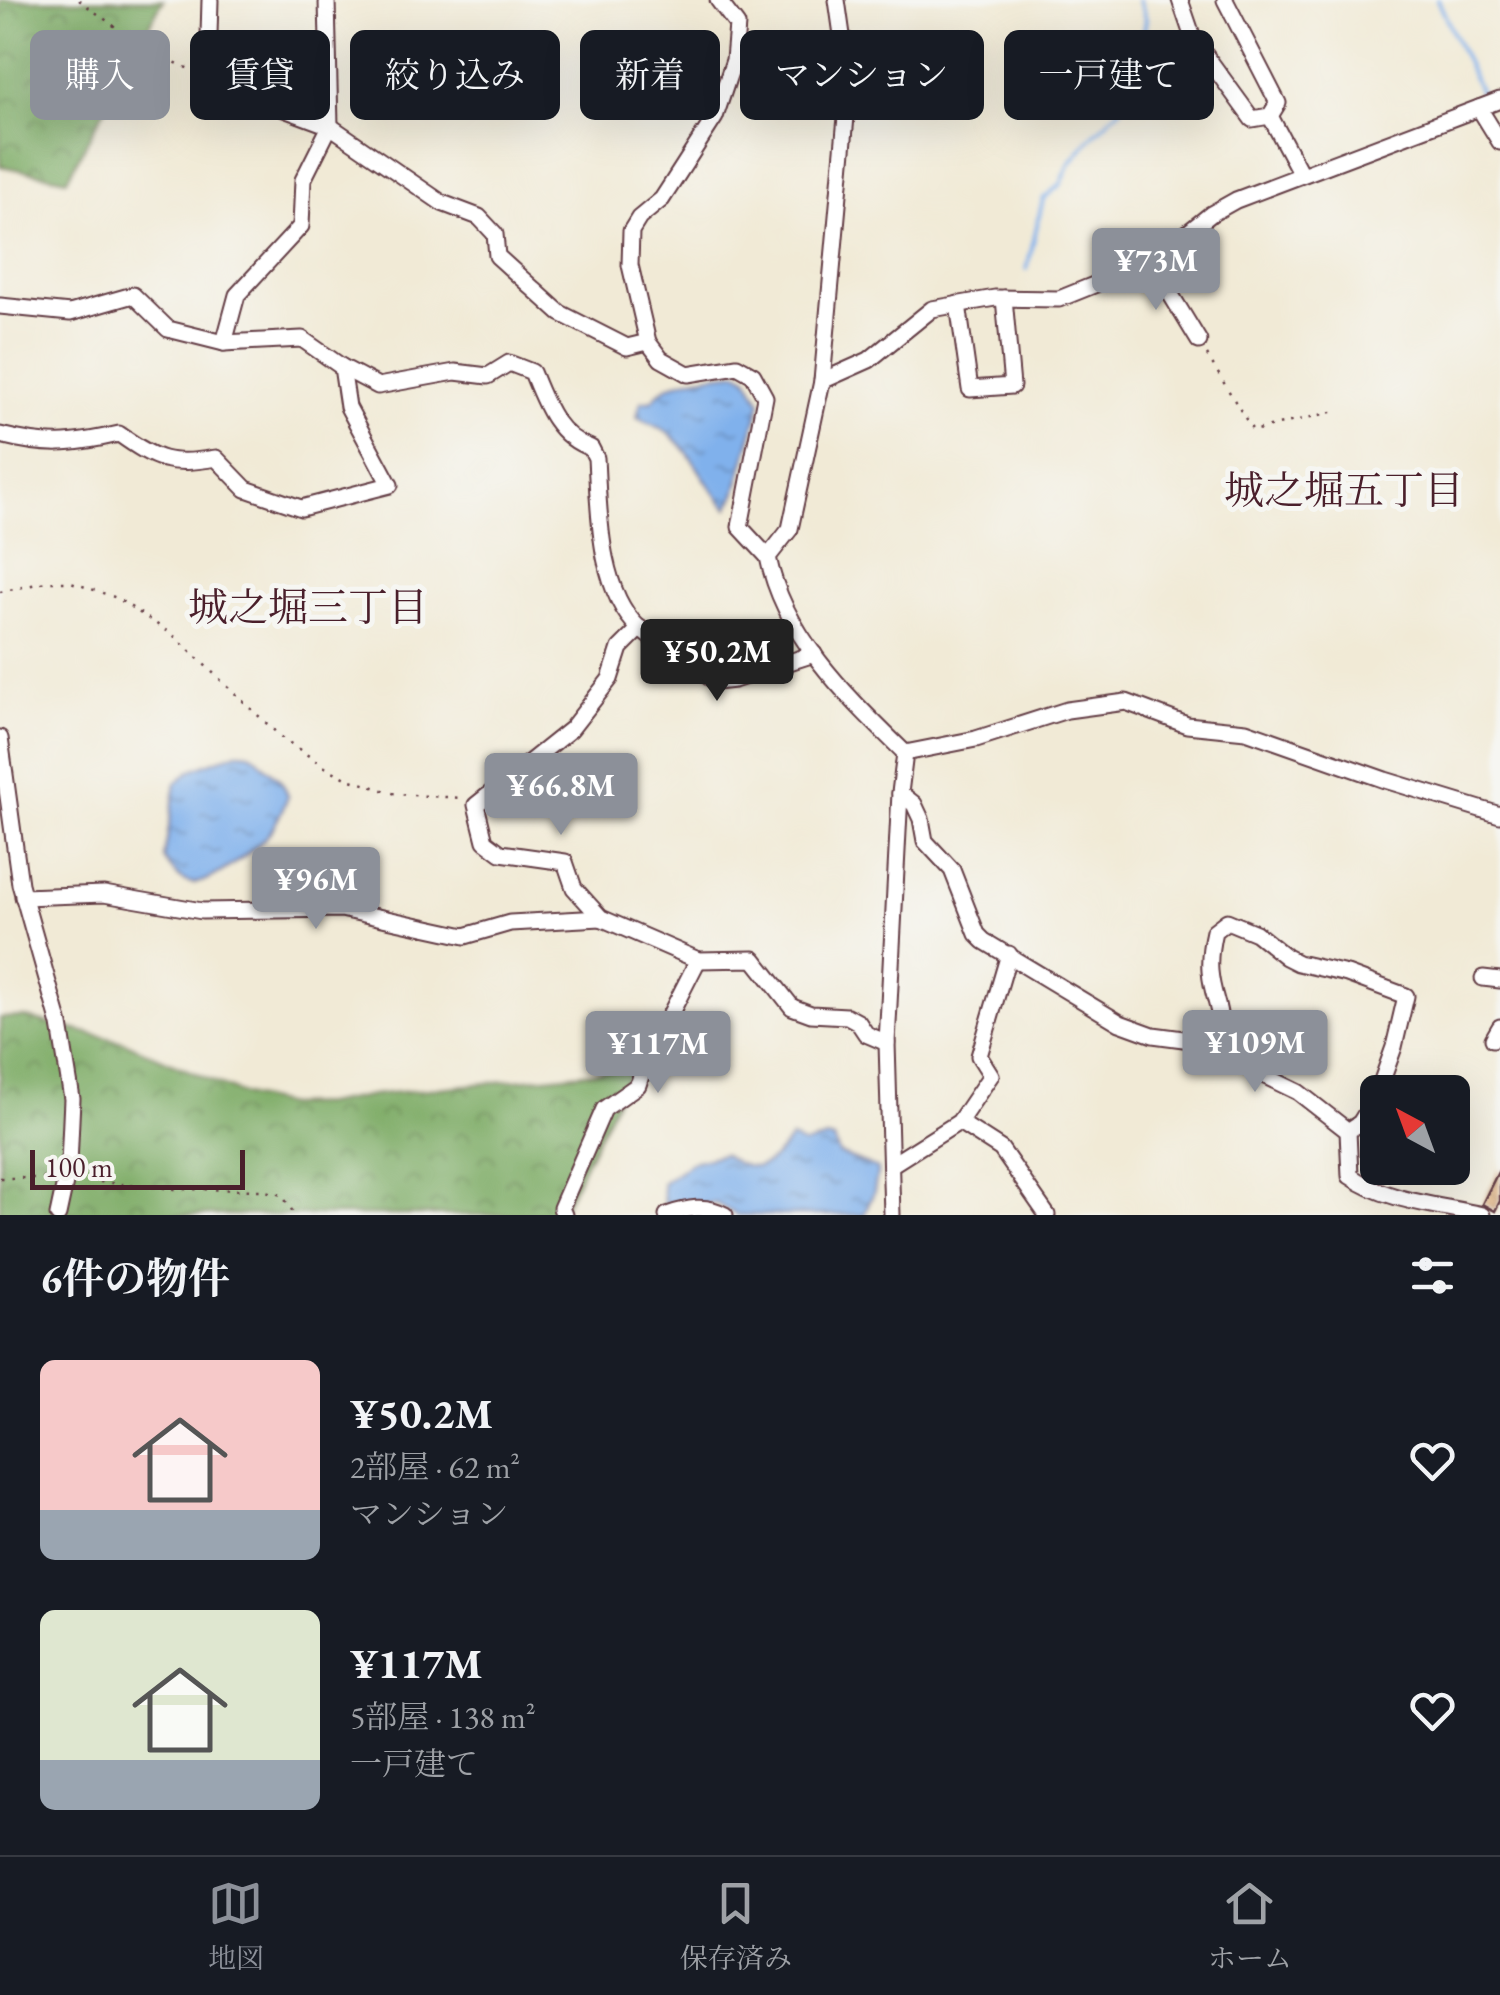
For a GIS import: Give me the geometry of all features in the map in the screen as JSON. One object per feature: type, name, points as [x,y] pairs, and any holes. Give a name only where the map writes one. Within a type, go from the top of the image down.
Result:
[{"type":"street","points":[[209,30],[210,0]]},
{"type":"street","points":[[224,344],[237,295],[301,226],[303,180],[330,126],[327,0]]},
{"type":"street","points":[[718,0],[737,25],[734,60],[715,117],[662,199],[639,218],[631,231],[630,265],[648,342],[661,358],[688,374],[736,366],[753,375],[766,398],[740,527],[768,557],[774,587],[814,654],[840,689],[905,753]]},
{"type":"street","points":[[768,557],[790,530],[822,381],[849,84],[837,0]]},
{"type":"street","points":[[1180,0],[1193,38],[1252,119],[1270,116],[1278,103],[1226,0]]},
{"type":"street","points":[[822,381],[869,360],[932,308],[1004,298],[1060,299],[1151,262],[1211,214],[1236,200],[1500,100]]},
{"type":"street","points":[[1479,108],[1500,142]]},
{"type":"street","points":[[1270,116],[1301,174]]},
{"type":"street","points":[[313,120],[330,126],[442,203],[479,217],[494,234],[496,256],[560,314],[627,347],[648,342]]},
{"type":"street","points":[[1151,262],[1199,340]]},
{"type":"street","points":[[0,306],[70,313],[133,295],[168,328],[224,344],[302,339],[378,386],[455,372],[488,376],[509,363],[532,372],[549,412],[570,441],[590,448],[596,458],[603,555],[626,614],[716,682],[734,680],[814,654]]},
{"type":"street","points":[[958,304],[970,389],[1012,386],[1004,298]]},
{"type":"street","points":[[0,435],[43,445],[81,443],[119,434],[140,450],[177,464],[216,458],[246,490],[301,508],[390,485],[348,407],[342,367]]},
{"type":"street","points":[[640,628],[620,648],[610,679],[571,728],[476,805],[482,835],[489,846],[502,853],[565,862],[574,888],[601,918],[698,960],[754,960],[792,1007],[810,1014],[847,1016],[858,1022],[866,1034],[887,1043]]},
{"type":"street","points":[[905,753],[976,739],[1067,710],[1126,702],[1187,724],[1246,731],[1384,780],[1500,815]]},
{"type":"street","points":[[0,738],[18,869],[60,1025],[72,1099],[66,1179],[58,1215]]},
{"type":"street","points":[[892,1215],[887,1043],[905,753]]},
{"type":"street","points":[[900,793],[914,804],[925,840],[958,882],[976,934],[1120,1023],[1216,1050],[1298,1092],[1348,1131]]},
{"type":"street","points":[[0,869],[18,869]]},
{"type":"street","points":[[24,897],[104,894],[202,911],[341,909],[464,936],[510,923],[601,918]]},
{"type":"street","points":[[1216,1050],[1221,1010],[1212,983],[1210,953],[1214,931],[1227,921],[1256,933],[1298,963],[1347,974],[1406,996],[1384,1075]]},
{"type":"street","points":[[891,1165],[959,1122],[991,1076],[979,1056],[1009,954]]},
{"type":"street","points":[[564,1215],[561,1208],[604,1109],[638,1085],[698,960]]},
{"type":"street","points":[[1483,978],[1500,980]]},
{"type":"street","points":[[959,1122],[1001,1149],[1047,1215]]},
{"type":"street","points":[[1348,1131],[1360,1122]]},
{"type":"street","points":[[1348,1131],[1350,1176],[1357,1181],[1393,1195],[1482,1215]]},
{"type":"street","points":[[875,1215],[890,1198]]},
{"type":"street","points":[[667,1215],[686,1208],[715,1210],[724,1215]]},
{"type":"path","points":[[79,0],[141,46],[190,70]]},
{"type":"path","points":[[1199,340],[1253,430],[1336,412]]},
{"type":"path","points":[[0,592],[46,582],[71,582],[117,598],[173,635],[281,737],[325,767],[348,779],[396,794],[467,798],[476,805]]},
{"type":"path","points":[[0,1178],[261,1190],[282,1195],[296,1215]]},
{"type":"green space","points":[[0,0],[163,0],[147,30],[30,30],[30,120],[99,120],[67,179],[0,166]]},
{"type":"green space","points":[[23,1017],[124,1042],[244,1095],[287,1105],[325,1104],[372,1095],[632,1068],[560,1215],[0,1215],[0,1018]]},
{"type":"water","points":[[738,372],[747,377],[761,402],[728,508],[673,437],[637,417],[641,402],[653,400],[669,386],[691,378]]},
{"type":"water","points":[[237,752],[255,756],[280,780],[288,796],[273,828],[256,846],[210,878],[187,882],[175,874],[164,858],[176,783],[191,770]]},
{"type":"water","points":[[791,1138],[804,1145],[827,1138],[834,1140],[839,1154],[878,1169],[864,1215],[737,1215],[715,1203],[664,1206],[662,1183],[692,1162],[723,1154],[744,1166],[761,1166]]},
{"type":"building","points":[[1500,1168],[1500,1201],[1495,1211],[1482,1204]]},
{"type":"waterway","points":[[1027,269],[1043,199],[1061,184],[1070,163],[1122,107],[1135,84],[1146,19],[1139,0]]},
{"type":"waterway","points":[[1438,0],[1485,103]]},
{"type":"district","name":"城之堀五丁目","points":[[1344,490]]},
{"type":"district","name":"城之堀三丁目","points":[[308,607]]}]
